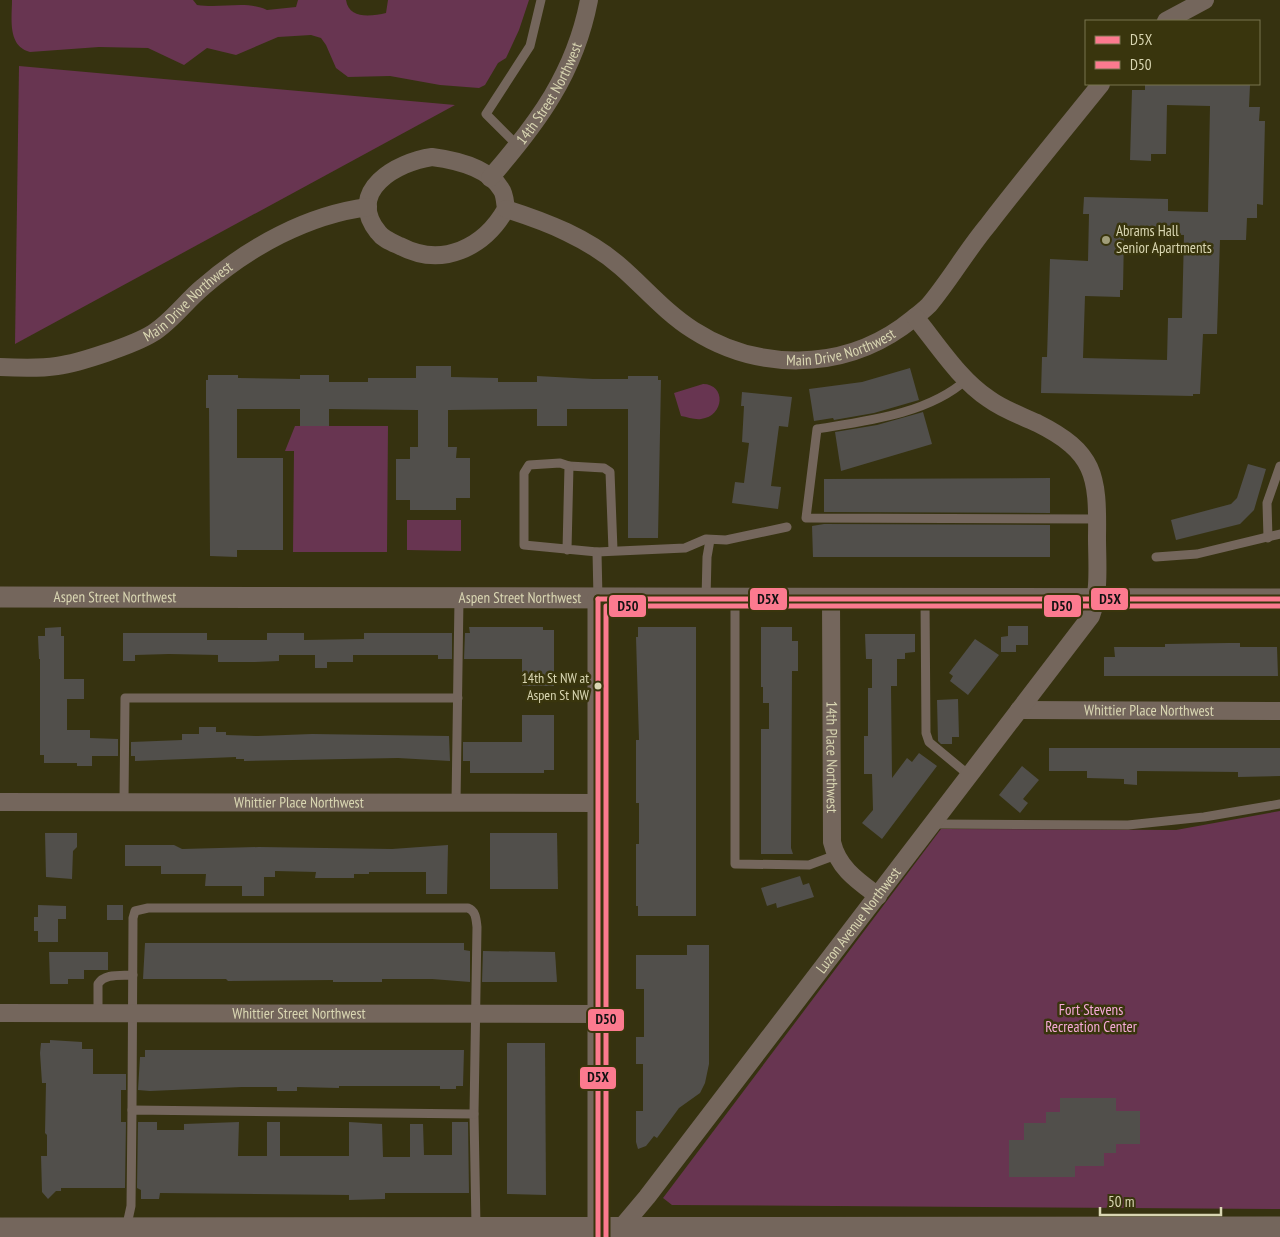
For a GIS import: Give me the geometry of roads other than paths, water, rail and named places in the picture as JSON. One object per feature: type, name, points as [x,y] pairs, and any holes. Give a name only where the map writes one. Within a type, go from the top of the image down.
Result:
[{"type":"street","name":"14th Street Northwest","points":[[490,178],[518,146],[549,102],[574,57],[589,0]]},
{"type":"street","points":[[1168,20],[1205,0]]},
{"type":"street","name":"Main Drive Northwest","points":[[506,209],[541,220],[573,234],[620,265],[687,326],[719,344],[754,357],[791,361],[839,357],[883,340],[928,306],[985,228],[1100,85]]},
{"type":"street","points":[[432,157],[463,163],[490,178],[502,190],[506,209],[498,223],[471,247],[459,252],[438,256],[409,250],[384,239],[373,224],[368,207],[372,192],[382,177],[395,168],[416,160],[432,157]]},
{"type":"street","name":"Main Drive Northwest","points":[[0,367],[58,366],[142,339],[160,328],[213,278],[256,248],[315,220],[342,211],[368,207]]},
{"type":"street","points":[[915,317],[966,380],[996,404],[1066,440],[1084,457],[1095,478],[1098,520],[1097,599]]},
{"type":"street","name":"Aspen Street Northwest","points":[[0,597],[1280,599]]},
{"type":"street","points":[[598,599],[598,1014],[607,1232]]},
{"type":"street","name":"14th Place Northwest","points":[[832,599],[831,836],[836,855],[849,874],[878,896]]},
{"type":"street","name":"Luzon Avenue Northwest","points":[[607,1232],[647,1197],[1091,616],[1097,599]]},
{"type":"street","name":"Whittier Place Northwest","points":[[1019,710],[1280,711]]},
{"type":"street","name":"Whittier Place Northwest","points":[[0,802],[598,803]]},
{"type":"street","name":"Whittier Street Northwest","points":[[0,1013],[598,1014]]},
{"type":"street","points":[[0,1228],[126,1232],[453,1232],[476,1228],[607,1232],[1269,1230]]},
{"type":"lane","points":[[518,146],[486,114],[530,46],[541,0]]},
{"type":"lane","points":[[966,380],[940,400],[871,420],[817,429],[806,518],[1098,520]]},
{"type":"lane","points":[[613,550],[610,472],[604,468],[569,466],[560,463],[529,465],[524,473],[524,544],[597,552],[686,548],[710,540],[726,540],[786,527]]},
{"type":"lane","points":[[567,550],[569,466]]},
{"type":"lane","points":[[1268,538],[1267,503],[1280,466]]},
{"type":"lane","points":[[1156,558],[1197,554],[1280,534]]},
{"type":"lane","points":[[706,599],[707,557],[710,540]]},
{"type":"lane","points":[[597,552],[598,599]]},
{"type":"lane","points":[[456,803],[459,599]]},
{"type":"lane","points":[[736,599],[736,864],[809,865],[836,855]]},
{"type":"lane","points":[[925,599],[926,733],[929,742],[970,776]]},
{"type":"lane","points":[[124,802],[125,698],[458,698]]},
{"type":"lane","points":[[933,824],[1128,825],[1204,817],[1280,804]]},
{"type":"lane","points":[[126,1232],[131,1206],[133,918],[135,911],[158,908],[468,908],[472,910],[476,916],[477,927],[474,1114],[476,1228]]},
{"type":"lane","points":[[98,1014],[98,984],[100,980],[105,976],[133,976]]},
{"type":"lane","points":[[132,1110],[474,1114]]},
{"type":"place","name":"Abrams Hall Senior Apartments","points":[[1106,240]]},
{"type":"place","name":"14th St NW at Aspen St NW","points":[[598,686]]},
{"type":"park label","name":"Fort Stevens Recreation Center","points":[[1091,1018]]}]
